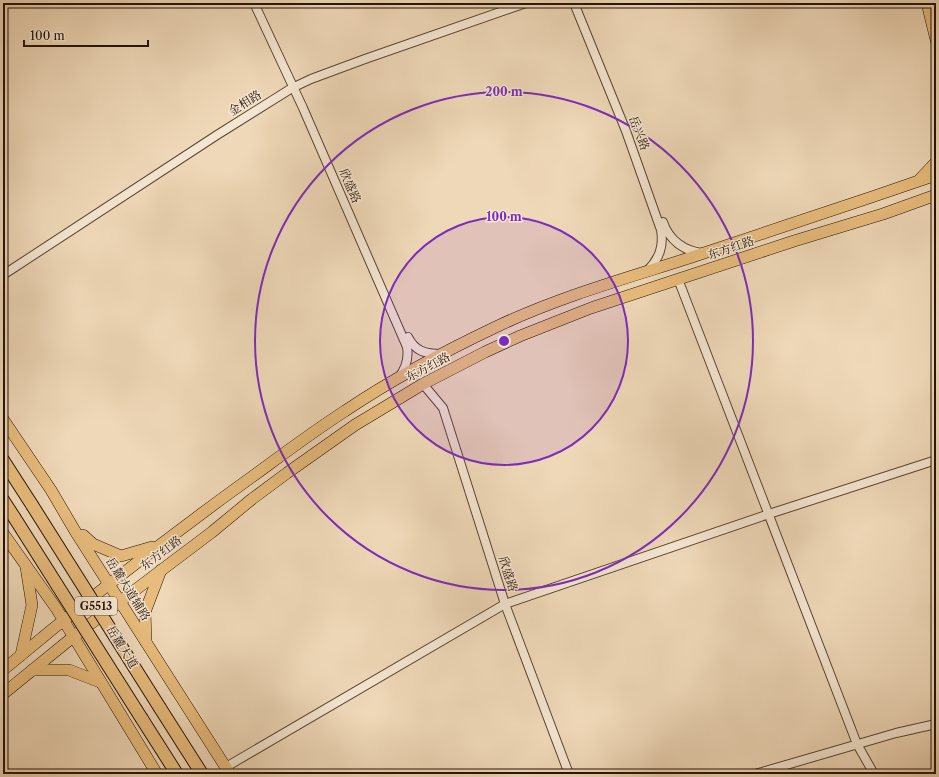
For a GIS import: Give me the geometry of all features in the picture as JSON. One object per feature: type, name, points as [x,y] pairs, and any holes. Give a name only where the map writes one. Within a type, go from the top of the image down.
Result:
[{"type":"highway","name":"岳麓大道","points":[[3,460],[202,774]]},
{"type":"highway","name":"岳麓大道","points":[[3,500],[177,774]]},
{"type":"main road","points":[[927,3],[936,40]]},
{"type":"main road","points":[[916,182],[936,162]]},
{"type":"main road","name":"东方红路","points":[[3,670],[159,545],[300,442],[346,410],[444,353],[501,325],[565,298],[702,254],[936,175]]},
{"type":"main road","name":"东方红路","points":[[3,694],[73,636],[212,532],[252,499],[318,451],[384,407],[423,384],[485,352],[558,320],[788,243],[883,214],[936,195]]},
{"type":"main road","points":[[918,201],[936,203]]},
{"type":"main road","name":"岳麓大道辅路","points":[[3,419],[52,490],[72,526],[228,771]]},
{"type":"main road","points":[[72,526],[93,544],[121,556],[159,545]]},
{"type":"main road","points":[[3,533],[26,564],[64,621],[157,774]]},
{"type":"main road","points":[[21,655],[32,606],[26,564]]},
{"type":"main road","points":[[146,643],[145,612],[161,570]]},
{"type":"main road","points":[[32,670],[68,670],[100,682]]},
{"type":"street","name":"欣盛路","points":[[254,3],[294,84],[407,347],[408,354],[406,365],[397,379]]},
{"type":"street","name":"欣盛路","points":[[258,3],[413,347],[420,351],[435,354],[444,353]]},
{"type":"street","name":"金相路","points":[[3,270],[224,125],[294,84],[336,64],[512,3]]},
{"type":"street","name":"金相路","points":[[3,275],[294,84],[526,3]]},
{"type":"street","name":"岳兴路","points":[[574,3],[626,131],[661,230],[661,249],[655,261],[646,271]]},
{"type":"street","name":"岳兴路","points":[[579,3],[630,129],[665,228],[673,240],[678,244],[691,251],[702,254]]},
{"type":"street","points":[[678,279],[857,744],[874,774]]},
{"type":"street","name":"欣盛路","points":[[423,384],[443,408],[505,604],[569,774]]},
{"type":"street","points":[[228,771],[505,604],[769,514],[936,460]]},
{"type":"street","points":[[755,774],[896,733],[936,724]]}]
